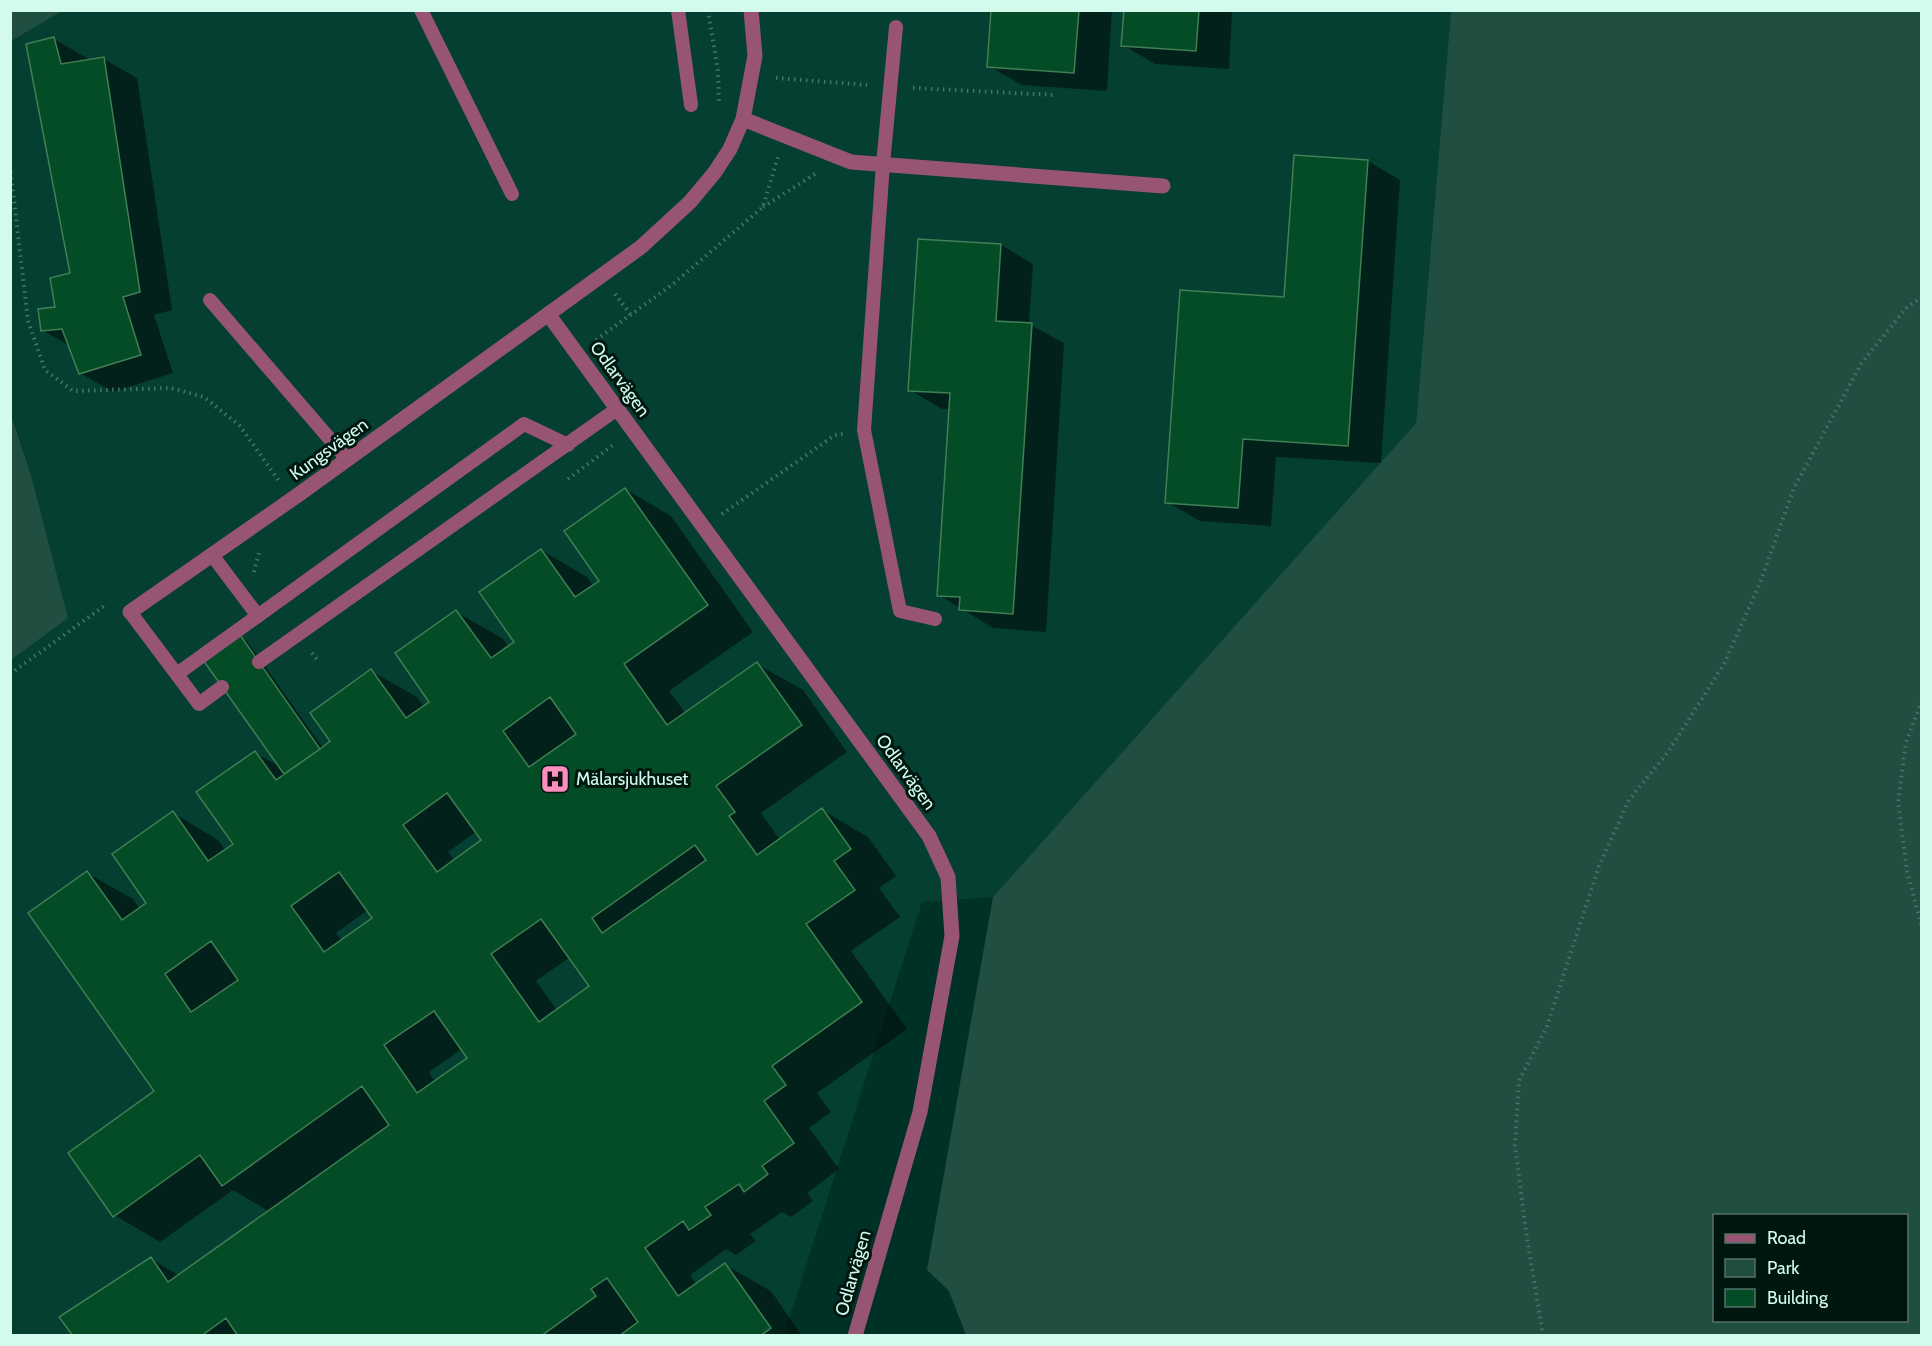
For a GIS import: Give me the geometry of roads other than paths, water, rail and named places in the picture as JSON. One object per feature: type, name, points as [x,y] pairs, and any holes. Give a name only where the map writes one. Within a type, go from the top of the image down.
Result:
[{"type":"street","name":"Kungsvägen","points":[[130,612],[641,247],[690,202],[715,172],[730,149],[742,119],[755,56],[751,10]]},
{"type":"street","points":[[742,119],[852,162],[1163,186]]},
{"type":"street","name":"Odlarvägen","points":[[548,314],[929,836],[948,877],[952,936],[920,1112],[855,1335]]},
{"type":"lane","points":[[421,10],[512,194]]},
{"type":"lane","points":[[678,10],[691,105]]},
{"type":"lane","points":[[896,27],[864,430],[900,611],[935,620]]},
{"type":"lane","points":[[210,300],[347,459]]},
{"type":"lane","points":[[259,662],[617,409]]},
{"type":"lane","points":[[177,675],[524,424],[568,445]]},
{"type":"lane","points":[[212,555],[258,616]]},
{"type":"lane","points":[[130,612],[199,704],[222,687]]},
{"type":"place","name":"Mälarsjukhuset","points":[[555,779]]}]
